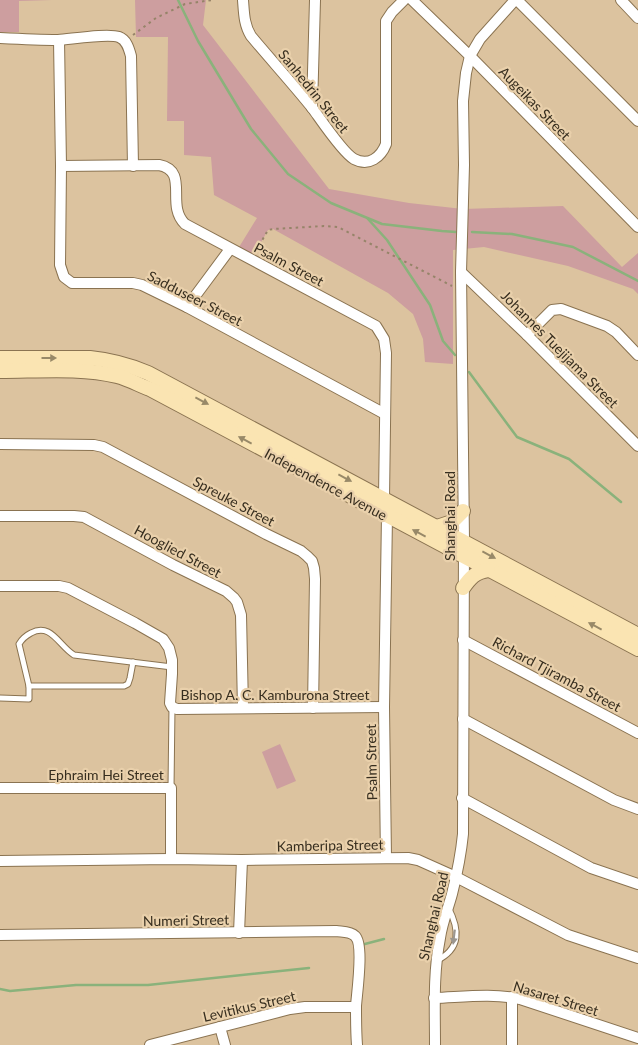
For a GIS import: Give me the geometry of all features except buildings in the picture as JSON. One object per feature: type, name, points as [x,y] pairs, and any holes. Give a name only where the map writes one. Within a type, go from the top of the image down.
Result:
[{"type":"main road","name":"Independence Avenue","points":[[0,358],[101,359],[131,366],[155,376],[638,635]]},
{"type":"main road","name":"Independence Avenue","points":[[0,371],[89,371],[132,381],[638,649]]},
{"type":"main road","points":[[437,527],[452,522],[464,511]]},
{"type":"main road","points":[[463,588],[474,574],[488,570]]},
{"type":"street","name":"Sanhedrin Street","points":[[243,0],[244,17],[251,36],[352,159],[366,162],[372,161],[383,152],[386,144],[386,21],[404,0]]},
{"type":"street","points":[[312,108],[315,0]]},
{"type":"street","name":"Augeikas Street","points":[[412,0],[470,56],[638,227]]},
{"type":"street","points":[[516,0],[638,121]]},
{"type":"street","name":"Shanghai Road","points":[[435,1045],[434,998],[436,961],[441,931],[456,878],[462,844],[464,511],[461,272],[466,73],[470,56],[480,39],[516,0]]},
{"type":"street","points":[[620,0],[638,18]]},
{"type":"street","points":[[0,38],[59,40],[111,36],[124,40],[130,56],[133,166]]},
{"type":"street","name":"Sadduseer Street","points":[[59,40],[60,265],[64,277],[72,283],[81,284],[138,283],[187,307],[385,414]]},
{"type":"street","name":"Psalm Street","points":[[61,166],[159,165],[169,168],[174,175],[177,212],[181,220],[230,250],[376,326],[381,332],[385,344],[384,498]]},
{"type":"street","points":[[187,307],[230,250]]},
{"type":"street","name":"Johannes Tuejijama Street","points":[[461,272],[638,446]]},
{"type":"street","points":[[527,335],[552,310],[561,309],[607,326],[616,332],[638,355]]},
{"type":"street","name":"Spreuke Street","points":[[0,444],[94,445],[103,447],[308,556],[312,561],[315,579],[313,708]]},
{"type":"street","name":"Hooglied Street","points":[[0,516],[74,516],[84,518],[230,594],[237,602],[242,614],[243,708]]},
{"type":"street","name":"Psalm Street","points":[[386,858],[384,708],[387,516]]},
{"type":"street","name":"Bishop A. C. Kamburona Street","points":[[0,586],[59,586],[72,590],[163,640],[169,648],[172,667],[170,704],[172,707],[384,708]]},
{"type":"street","name":"Richard Tjiramba Street","points":[[463,640],[638,733]]},
{"type":"street","points":[[463,719],[614,800],[638,809]]},
{"type":"street","name":"Ephraim Hei Street","points":[[0,788],[171,788],[171,859]]},
{"type":"street","points":[[462,798],[591,868],[638,884]]},
{"type":"street","name":"Kamberipa Street","points":[[0,861],[414,859],[568,934],[638,958]]},
{"type":"street","points":[[240,933],[242,860]]},
{"type":"street","name":"Numeri Street","points":[[0,935],[336,931],[354,934],[357,938],[359,951],[356,1007]]},
{"type":"street","points":[[512,997],[512,1045]]},
{"type":"street","name":"Nasaret Street","points":[[434,998],[512,997],[638,1038]]},
{"type":"street","points":[[356,1007],[357,1045]]},
{"type":"street","name":"Levitikus Street","points":[[150,1045],[297,1008],[356,1007]]},
{"type":"street","points":[[220,1027],[225,1045]]},
{"type":"lane","points":[[0,698],[29,699],[30,686],[19,644],[24,638],[36,631],[46,630],[51,633],[74,655],[172,667]]},
{"type":"lane","points":[[30,686],[124,686],[128,684],[133,662]]},
{"type":"lane","points":[[171,788],[172,707]]},
{"type":"lane","points":[[436,961],[446,956],[455,942],[455,926],[448,907]]},
{"type":"path","points":[[124,40],[156,18],[185,4],[212,0]]},
{"type":"path","points":[[251,260],[268,230],[331,226],[343,230],[462,291]]},
{"type":"shaded area","points":[[0,0],[52,0],[19,1],[19,32],[0,32]]},
{"type":"shaded area","points":[[135,0],[206,0],[203,25],[329,189],[409,203],[463,209],[563,206],[622,267],[638,253],[638,294],[633,289],[568,266],[484,247],[453,250],[453,364],[425,362],[423,339],[413,314],[388,293],[273,229],[268,230],[251,260],[236,252],[257,218],[214,195],[211,157],[184,155],[184,121],[167,121],[168,37],[136,37]]},
{"type":"shaded area","points":[[280,744],[296,781],[277,789],[262,752]]},
{"type":"waterway","points":[[178,0],[198,41],[251,129],[288,174],[331,203],[382,224],[456,232]]},
{"type":"waterway","points":[[368,219],[387,240],[430,305],[443,341],[455,355]]},
{"type":"waterway","points":[[472,232],[512,234],[573,247],[638,281]]},
{"type":"waterway","points":[[469,372],[517,437],[569,459],[621,502]]},
{"type":"waterway","points":[[361,945],[384,939]]},
{"type":"waterway","points":[[0,989],[10,991],[76,985],[148,985],[309,968]]}]
